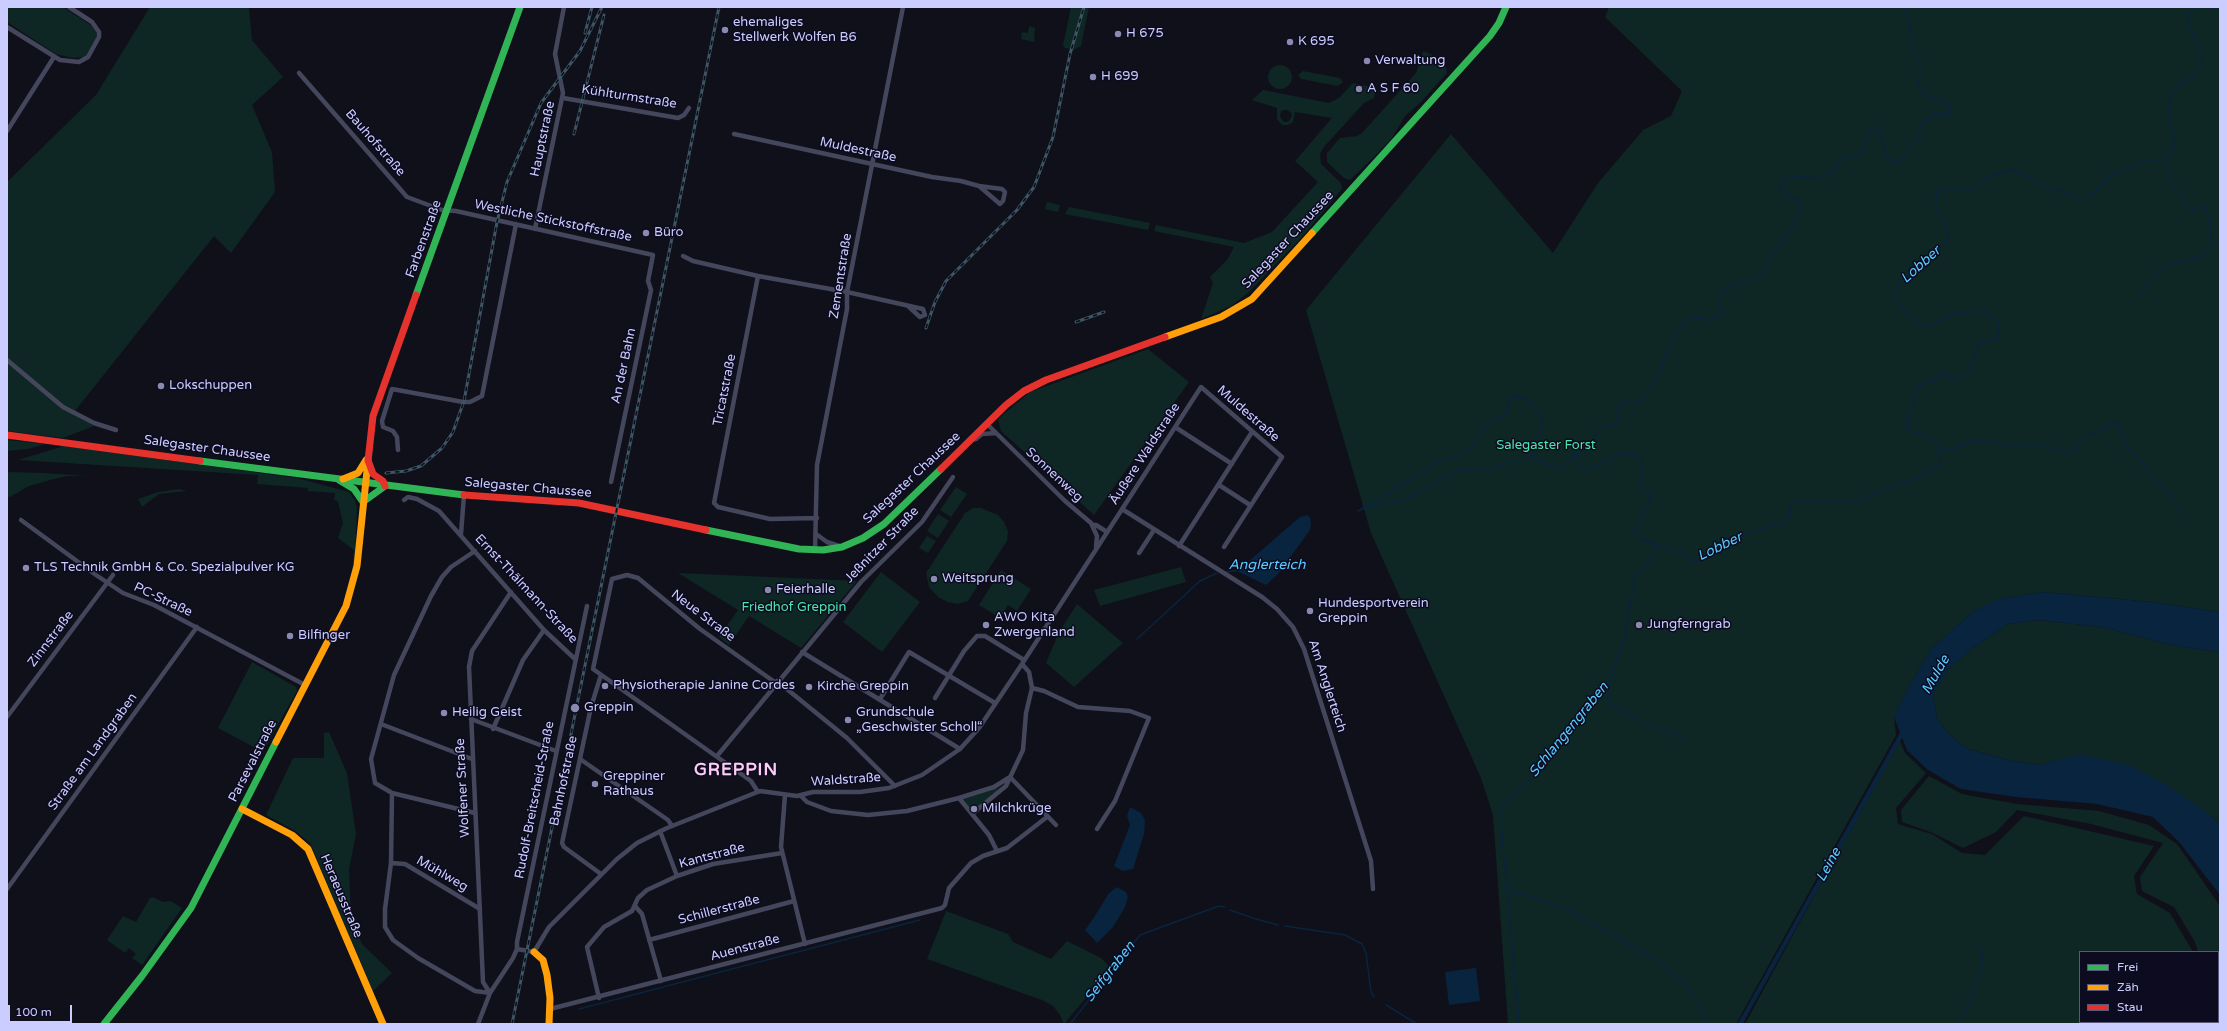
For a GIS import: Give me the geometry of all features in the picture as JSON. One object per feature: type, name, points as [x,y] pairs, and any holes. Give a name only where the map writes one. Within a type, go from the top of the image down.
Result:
[{"type":"main road","name":"Farbenstraße","points":[[365,484],[373,416],[520,7]]},
{"type":"main road","name":"Salegaster Chaussee","points":[[7,435],[365,484],[464,496],[579,503],[791,547],[815,550],[842,547],[862,538],[880,527],[1012,400],[1030,387],[1226,315],[1240,307],[1258,292],[1490,36],[1499,23],[1506,7]]},
{"type":"main road","points":[[368,459],[371,471],[385,486],[363,502],[354,489],[339,480],[356,475],[364,462],[368,459]]},
{"type":"main road","name":"Parsevalstraße","points":[[104,1024],[185,917],[343,612],[352,589],[358,560],[365,484]]},
{"type":"main road","name":"Heraeusstraße","points":[[242,809],[296,837],[308,849],[383,1024]]},
{"type":"main road","points":[[534,952],[542,957],[546,968],[550,1010],[549,1024]]},
{"type":"street","points":[[7,27],[60,60],[79,62],[88,57],[100,37],[97,27],[69,7]]},
{"type":"street","points":[[78,13],[82,7]]},
{"type":"street","name":"Hauptstraße","points":[[535,229],[563,98],[555,54],[564,7]]},
{"type":"street","name":"Zementstraße","points":[[815,550],[817,518],[817,464],[847,309],[847,292],[903,7]]},
{"type":"street","points":[[7,131],[54,57]]},
{"type":"street","name":"Bauhofstraße","points":[[299,73],[405,195],[447,211]]},
{"type":"street","name":"Kühlturmstraße","points":[[563,98],[678,118],[684,115],[689,108]]},
{"type":"street","name":"Muldestraße","points":[[734,134],[979,186],[1002,188],[1005,192],[1003,201],[1000,204],[979,186]]},
{"type":"street","name":"Westliche Stickstoffstraße","points":[[447,211],[456,211],[654,255]]},
{"type":"street","points":[[398,450],[397,437],[393,431],[383,427],[382,421],[392,389],[464,402],[470,402],[482,396],[516,224]]},
{"type":"street","name":"An der Bahn","points":[[611,482],[651,290],[648,281],[654,255]]},
{"type":"street","points":[[683,256],[693,261],[758,276],[847,292],[908,306]]},
{"type":"street","name":"Tricatstraße","points":[[758,276],[714,495],[714,503],[718,507],[770,519],[817,518]]},
{"type":"street","points":[[7,360],[63,406],[89,421],[116,430]]},
{"type":"street","name":"Muldestraße","points":[[1201,387],[1282,457],[1250,505]]},
{"type":"street","name":"Äußere Waldstraße","points":[[1023,662],[1096,547],[1201,387]]},
{"type":"street","name":"Sonnenweg","points":[[987,424],[1064,501],[1093,525]]},
{"type":"street","points":[[1175,427],[1232,464]]},
{"type":"street","points":[[1180,546],[1252,432]]},
{"type":"street","points":[[971,440],[976,439],[982,434],[996,433]]},
{"type":"street","name":"Jeßnitzer Straße","points":[[717,756],[861,582],[922,522],[953,477]]},
{"type":"street","points":[[1219,485],[1250,505],[1224,547]]},
{"type":"street","name":"Ernst-Thälmann-Straße","points":[[461,534],[464,496]]},
{"type":"street","name":"Ernst-Thälmann-Straße","points":[[404,500],[408,497],[417,499],[432,506],[461,534],[544,630],[575,659]]},
{"type":"street","name":"Am Anglerteich","points":[[1122,509],[1270,603],[1289,621],[1297,633],[1308,659],[1371,860],[1373,889]]},
{"type":"street","name":"PC-Straße","points":[[21,520],[123,593],[154,605],[305,685]]},
{"type":"street","points":[[1093,525],[1096,525],[1107,532]]},
{"type":"street","points":[[1093,525],[1097,536],[1096,547]]},
{"type":"street","points":[[1139,553],[1154,530]]},
{"type":"street","points":[[816,534],[827,542],[842,547]]},
{"type":"street","points":[[475,551],[451,567],[438,582],[394,675],[371,759],[375,783],[392,793],[475,813]]},
{"type":"street","name":"Zinnstraße","points":[[7,717],[112,575]]},
{"type":"street","name":"Neue Straße","points":[[601,675],[593,669],[610,582],[615,577],[627,576],[638,578],[700,629],[777,682],[847,738],[895,786]]},
{"type":"street","name":"Wolfener Straße","points":[[490,993],[483,982],[469,667],[472,651],[511,592]]},
{"type":"street","name":"Rudolf-Breitscheid-Straße","points":[[478,1024],[490,993],[514,957],[517,949],[517,942],[587,606]]},
{"type":"street","name":"Straße am Landgraben","points":[[7,889],[197,627]]},
{"type":"street","points":[[493,729],[523,660],[544,630]]},
{"type":"street","points":[[935,698],[972,639],[980,635],[985,636],[1023,662],[1029,672],[1032,688],[1026,713],[1023,750],[1006,786],[972,814]]},
{"type":"street","points":[[802,652],[960,749]]},
{"type":"street","points":[[880,699],[909,652],[995,703]]},
{"type":"street","name":"Waldstraße","points":[[758,792],[766,791],[785,795],[801,796],[813,792],[864,792],[895,786],[922,775],[960,749],[979,728],[1023,662]]},
{"type":"street","points":[[517,949],[534,952],[549,927],[601,874],[630,848],[660,831],[758,792],[751,781],[601,675]]},
{"type":"street","name":"Bahnhofstraße","points":[[601,675],[593,699],[562,843],[564,847],[601,874]]},
{"type":"street","points":[[1032,688],[1044,691],[1078,707],[1130,711],[1149,718],[1115,801],[1097,829]]},
{"type":"street","points":[[471,719],[493,729],[556,751]]},
{"type":"street","points":[[381,724],[472,759]]},
{"type":"street","points":[[580,759],[668,820],[672,826]]},
{"type":"street","points":[[801,796],[807,802],[818,807],[840,813],[868,815],[916,810],[994,787],[1010,777]]},
{"type":"street","points":[[1010,777],[1056,825]]},
{"type":"street","points":[[392,793],[391,863],[385,909],[385,927],[393,940],[418,958],[475,991],[490,993]]},
{"type":"street","points":[[785,795],[781,834],[782,853],[805,944]]},
{"type":"street","points":[[959,798],[989,835],[997,851],[1007,848],[1029,833],[1047,817]]},
{"type":"street","points":[[660,831],[677,876]]},
{"type":"street","name":"Auenstraße","points":[[550,1010],[942,908],[945,905],[946,894],[949,888],[971,863],[997,851]]},
{"type":"street","name":"Kantstraße","points":[[599,998],[587,947],[604,926],[632,911],[638,898],[647,890],[677,876],[729,860],[782,853]]},
{"type":"street","name":"Mühlweg","points":[[391,863],[405,864],[480,909]]},
{"type":"street","name":"Schillerstraße","points":[[649,940],[794,901]]},
{"type":"street","points":[[635,906],[642,914],[661,981]]},
{"type":"green space","points":[[9,7],[63,7],[92,26],[97,33],[96,40],[86,57],[73,58],[56,54],[7,22],[7,10]]},
{"type":"green space","points":[[150,7],[249,7],[252,40],[283,77],[252,105],[272,152],[275,192],[231,253],[214,236],[75,411],[74,415],[94,426],[63,438],[7,431],[7,182],[96,95]]},
{"type":"green space","points":[[1071,7],[1089,7],[1081,46],[1074,50],[1065,48],[1063,45]]},
{"type":"green space","name":"Salegaster Forst","points":[[1609,7],[2220,7],[2220,612],[2152,602],[2043,592],[2000,599],[1973,612],[1932,648],[1912,681],[1894,717],[1896,735],[1736,1024],[1508,1024],[1493,815],[1481,778],[1371,533],[1306,310],[1451,134],[1553,253],[1598,183],[1643,130],[1671,116],[1682,91],[1605,17]]},
{"type":"green space","points":[[1029,26],[1035,28],[1034,42],[1021,39],[1022,32],[1028,33]]},
{"type":"green space","points":[[1423,51],[1431,54],[1446,67],[1447,73],[1421,102],[1405,116],[1392,138],[1373,158],[1350,180],[1344,178],[1327,162],[1327,153],[1340,138],[1357,136],[1362,133],[1416,73]]},
{"type":"green space","points":[[1280,65],[1288,69],[1292,77],[1288,85],[1280,89],[1272,85],[1268,77],[1272,69]]},
{"type":"green space","points":[[1303,71],[1340,78],[1343,82],[1338,86],[1301,79],[1298,75]]},
{"type":"green space","points":[[1353,83],[1376,88],[1374,98],[1364,103],[1323,148],[1320,154],[1321,164],[1341,183],[1342,189],[1304,235],[1249,292],[1231,306],[1201,319],[1213,283],[1210,277],[1227,260],[1234,247],[1154,231],[1156,225],[1244,243],[1272,232],[1318,182],[1295,161],[1332,118],[1295,112],[1293,122],[1288,125],[1282,125],[1277,119],[1277,108],[1252,100],[1263,90],[1329,103],[1339,98]],"holes":[[[1288,110],[1292,114],[1290,120],[1284,122],[1280,117],[1281,111]]]},
{"type":"green space","points":[[1047,202],[1060,205],[1058,212],[1045,209]]},
{"type":"green space","points":[[1069,207],[1150,223],[1148,230],[1065,214]]},
{"type":"green space","points":[[1148,349],[1189,382],[1094,515],[1001,431],[998,419],[1030,392]]},
{"type":"green space","points":[[7,440],[46,444],[28,449],[7,451]]},
{"type":"green space","points":[[64,446],[297,478],[349,492],[355,500],[357,508],[355,555],[352,575],[354,550],[338,538],[343,523],[338,502],[336,500],[334,501],[335,493],[308,491],[308,488],[257,484],[258,475],[18,460]]},
{"type":"green space","points":[[7,472],[87,476],[67,476],[54,479],[29,486],[10,497],[7,496]]},
{"type":"green space","points":[[956,487],[967,494],[951,517],[940,510]]},
{"type":"green space","points":[[179,489],[187,491],[159,494],[142,507],[138,499],[158,492]]},
{"type":"green space","points":[[973,508],[981,508],[998,515],[1004,522],[1008,531],[1007,541],[968,601],[958,604],[948,602],[938,597],[929,587],[926,573],[965,513]]},
{"type":"green space","points":[[938,514],[949,521],[938,538],[927,531]]},
{"type":"green space","points":[[927,536],[936,541],[928,553],[919,548]]},
{"type":"green space","points":[[1181,567],[1186,582],[1100,606],[1094,590]]},
{"type":"green space","points":[[1001,570],[1031,589],[1017,611],[1008,605],[1000,618],[979,605]]},
{"type":"green space","points":[[881,572],[920,602],[882,652],[843,622]]},
{"type":"green space","name":"Friedhof Greppin","points":[[678,573],[857,581],[801,648],[749,616],[729,645],[719,637],[738,610]]},
{"type":"green space","points":[[1077,604],[1123,643],[1074,687],[1046,663],[1059,632]]},
{"type":"green space","points":[[2038,620],[2102,627],[2176,646],[2220,652],[2220,825],[2213,817],[2080,755],[2040,765],[2012,761],[1968,749],[1948,733],[1937,719],[1933,694],[1948,670],[1971,649],[2008,624]]},
{"type":"green space","points":[[252,662],[296,687],[297,691],[263,752],[218,728]]},
{"type":"green space","points":[[329,732],[347,773],[356,834],[349,869],[351,917],[362,944],[392,973],[373,991],[310,843],[295,831],[266,815],[293,758],[324,758],[324,733]]},
{"type":"green space","points":[[1899,738],[1905,753],[1926,773],[1896,808],[1898,824],[1932,834],[1962,853],[1985,855],[2024,816],[2154,846],[2134,876],[2137,894],[2170,913],[2192,951],[2079,951],[2079,1023],[2215,1024],[1745,1024]]},
{"type":"green space","points":[[1929,776],[1962,794],[2017,804],[2099,811],[2149,825],[2177,844],[2220,906],[2220,1013],[2219,951],[2198,951],[2195,942],[2174,907],[2142,891],[2140,877],[2163,843],[2091,824],[2017,810],[1996,832],[1963,848],[1933,833],[1902,822],[1901,810]]},
{"type":"green space","points":[[1002,787],[972,812],[963,799]]},
{"type":"green space","points":[[153,897],[163,902],[171,901],[182,908],[142,965],[132,958],[136,954],[129,948],[125,953],[107,940],[123,916],[136,922],[150,898]]},
{"type":"green space","points":[[946,911],[1008,934],[1013,942],[1051,959],[1067,941],[1101,958],[1111,968],[1064,1024],[1060,1015],[1053,1006],[1042,1000],[927,959]]},
{"type":"water","name":"Anglerteich","points":[[1307,515],[1310,517],[1310,530],[1278,574],[1266,585],[1239,572],[1237,569],[1238,567],[1249,561],[1300,517]]},
{"type":"water","name":"Mulde","points":[[2043,592],[2152,602],[2220,612],[2220,652],[2176,646],[2102,627],[2038,620],[2008,624],[1971,649],[1948,670],[1933,694],[1937,719],[1948,733],[1968,749],[2012,761],[2040,765],[2080,754],[2128,765],[2165,784],[2213,817],[2220,825],[2220,895],[2180,843],[2153,817],[2097,804],[2016,797],[1961,789],[1928,770],[1907,750],[1894,717],[1912,681],[1932,648],[1973,612],[1999,599]]},
{"type":"water","points":[[1130,807],[1141,813],[1145,820],[1144,834],[1133,869],[1123,871],[1114,866],[1130,825],[1127,816]]},
{"type":"water","points":[[1117,887],[1126,892],[1128,897],[1125,907],[1113,927],[1097,943],[1085,930],[1109,893]]},
{"type":"water","points":[[1476,968],[1480,1001],[1449,1005],[1445,972]]},
{"type":"waterway","name":"Schlangengraben","points":[[1519,1024],[1502,836],[1501,808],[1545,764],[1601,686],[1609,682],[1625,635],[1635,575],[1647,564],[1654,548],[1654,544],[1639,539],[1634,531],[1641,522],[1644,509],[1651,501],[1648,493],[1640,485],[1643,469],[1641,458],[1634,454],[1616,455],[1591,469],[1583,467],[1573,455],[1582,454],[1590,448],[1596,433],[1601,428],[1617,424],[1619,418],[1619,407],[1621,405],[1625,402],[1633,404],[1642,400],[1660,372],[1670,344],[1684,322],[1691,317],[1709,320],[1719,317],[1721,313],[1719,296],[1722,292],[1735,284],[1753,280],[1763,272],[1776,249],[1791,229],[1802,208],[1800,201],[1782,193],[1780,188],[1782,182],[1793,176],[1817,178],[1831,174],[1844,156],[1857,156],[1864,152],[1868,132],[1872,127],[1880,131],[1886,157],[1892,161],[1899,161],[1905,156],[1912,144],[1920,138],[1919,131],[1922,123],[1935,115],[1950,114],[1951,110],[1946,103],[1927,97],[1919,86],[1920,63],[1912,49],[1911,30],[1904,7]]},
{"type":"waterway","name":"Lobber","points":[[1678,551],[1691,560],[1698,560],[1730,539],[1785,521],[1790,515],[1792,502],[1796,500],[1861,500],[1874,493],[1918,478],[1940,464],[1938,448],[1934,441],[1909,430],[1906,425],[1916,392],[1921,384],[1934,381],[1938,376],[1943,374],[1952,379],[1959,379],[1968,371],[1976,356],[1978,343],[1997,340],[1999,334],[1998,324],[1993,317],[1981,311],[1956,313],[1931,325],[1919,326],[1909,317],[1895,297],[1896,288],[1903,279],[1920,268],[1947,240],[1948,232],[1935,204],[1937,193],[1944,189],[1973,189],[1989,177],[2013,169],[2036,182],[2076,197],[2087,198],[2094,194],[2107,177],[2144,162],[2165,159],[2171,154],[2175,143],[2168,108],[2170,95],[2177,86],[2195,76],[2200,64],[2199,46],[2187,23],[2190,12],[2197,7]]},
{"type":"waterway","name":"Lobber","points":[[2211,7],[2220,10]]},
{"type":"waterway","points":[[2139,297],[2152,277],[2165,266],[2204,255],[2213,244],[2207,209],[2202,206],[2194,210],[2188,207],[2183,196],[2172,186],[2165,159]]},
{"type":"waterway","points":[[1358,511],[1388,494],[1437,462],[1458,456],[1473,446],[1486,424],[1508,413],[1508,400],[1512,395],[1530,401],[1541,414],[1543,426],[1535,441],[1532,457],[1559,469],[1573,456]]},
{"type":"waterway","points":[[1938,448],[1955,448],[1974,440],[2013,445],[2041,445],[2068,453],[2072,452],[2088,435],[2100,431],[2114,422],[2119,422],[2127,449],[2139,458],[2153,479],[2170,493],[2174,503],[2185,513]]},
{"type":"waterway","points":[[1367,507],[1403,501],[1456,471],[1497,467],[1520,458],[1531,457]]},
{"type":"waterway","name":"Lobber","points":[[1654,544],[1674,550]]},
{"type":"waterway","points":[[1226,572],[1238,570]]},
{"type":"waterway","points":[[1137,639],[1200,581],[1217,573]]},
{"type":"waterway","points":[[1609,682],[1608,702],[1638,721]]},
{"type":"waterway","points":[[1642,723],[1674,733],[1684,740]]},
{"type":"waterway","name":"Leine","points":[[1740,1024],[1904,730]]},
{"type":"waterway","points":[[1508,889],[1569,910],[1656,960],[1687,985],[1709,1024]]},
{"type":"waterway","name":"Seifgraben","points":[[1070,1024],[1140,935],[1219,906],[1225,907]]},
{"type":"waterway","name":"Seifgraben","points":[[1230,910],[1278,925]]},
{"type":"waterway","points":[[579,1009],[920,920]]},
{"type":"waterway","name":"Seifgraben","points":[[1285,926],[1345,935],[1362,944],[1366,953],[1371,992],[1374,997]]},
{"type":"waterway","points":[[1959,1024],[1973,995],[1983,960],[1982,954],[1977,945]]},
{"type":"waterway","name":"Seifgraben","points":[[1386,1005],[1417,1024]]},
{"type":"railway","points":[[585,33],[592,7]]},
{"type":"railway","points":[[386,473],[406,471],[421,466],[442,448],[453,432],[464,401],[497,222],[507,182],[541,103],[580,51],[602,7]]},
{"type":"railway","points":[[512,1024],[719,7]]},
{"type":"railway","points":[[926,328],[935,302],[946,281],[1017,210],[1034,187],[1053,137],[1070,54],[1084,7]]},
{"type":"railway","points":[[574,134],[604,15]]},
{"type":"railway","points":[[1076,322],[1104,312]]},
{"type":"traffic: fast","points":[[416,295],[520,7]]},
{"type":"traffic: fast","points":[[1312,233],[1490,36],[1499,23],[1506,7]]},
{"type":"traffic: fast","points":[[200,461],[464,495]]},
{"type":"traffic: fast","points":[[706,530],[799,549],[823,550],[842,547],[863,538],[884,524],[941,469]]},
{"type":"traffic: fast","points":[[339,480],[354,489],[363,502]]},
{"type":"traffic: fast","points":[[363,502],[385,486]]},
{"type":"traffic: fast","points":[[104,1024],[142,976],[191,908],[276,742]]},
{"type":"traffic: slow","points":[[1165,337],[1221,317],[1252,299],[1312,233]]},
{"type":"traffic: slow","points":[[343,479],[358,473],[366,460]]},
{"type":"traffic: slow","points":[[276,742],[346,606],[357,566],[368,461]]},
{"type":"traffic: slow","points":[[242,809],[292,835],[308,849],[383,1024]]},
{"type":"traffic: slow","points":[[534,952],[543,960],[547,975],[550,998],[549,1024]]},
{"type":"traffic: jam","points":[[368,461],[373,416],[416,295]]},
{"type":"traffic: jam","points":[[941,469],[1006,405],[1024,391],[1046,380],[1165,337]]},
{"type":"traffic: jam","points":[[7,435],[200,461]]},
{"type":"traffic: jam","points":[[369,463],[373,474],[383,481],[385,486]]},
{"type":"traffic: jam","points":[[464,495],[579,503],[706,530]]},
{"type":"place","name":"ehemaliges Stellwerk Wolfen B6","points":[[725,30]]},
{"type":"place","name":"H 675","points":[[1118,34]]},
{"type":"place","name":"K 695","points":[[1290,42]]},
{"type":"place","name":"Verwaltung","points":[[1367,61]]},
{"type":"place","name":"H 699","points":[[1093,77]]},
{"type":"place","name":"A S F 60","points":[[1359,89]]},
{"type":"place","name":"Büro","points":[[646,233]]},
{"type":"place","name":"Lokschuppen","points":[[161,386]]},
{"type":"place","name":"TLS Technik GmbH & Co. Spezialpulver KG","points":[[26,568]]},
{"type":"place","name":"Weitsprung","points":[[934,579]]},
{"type":"place","name":"Feierhalle","points":[[768,590]]},
{"type":"place","name":"Hundesportverein Greppin","points":[[1310,611]]},
{"type":"place","name":"AWO Kita Zwergenland","points":[[986,625]]},
{"type":"place","name":"Jungferngrab","points":[[1639,625]]},
{"type":"place","name":"Bilfinger","points":[[290,636]]},
{"type":"place","name":"Physiotherapie Janine Cordes","points":[[605,686]]},
{"type":"place","name":"Kirche Greppin","points":[[809,687]]},
{"type":"place","name":"Greppin","points":[[575,708]]},
{"type":"place","name":"Heilig Geist","points":[[444,713]]},
{"type":"place","name":"Grundschule „Geschwister Scholl“","points":[[848,720]]},
{"type":"place","name":"Greppiner Rathaus","points":[[595,784]]},
{"type":"place","name":"Milchkrüge","points":[[974,809]]},
{"type":"district","name":"GREPPIN","points":[[736,771]]}]
